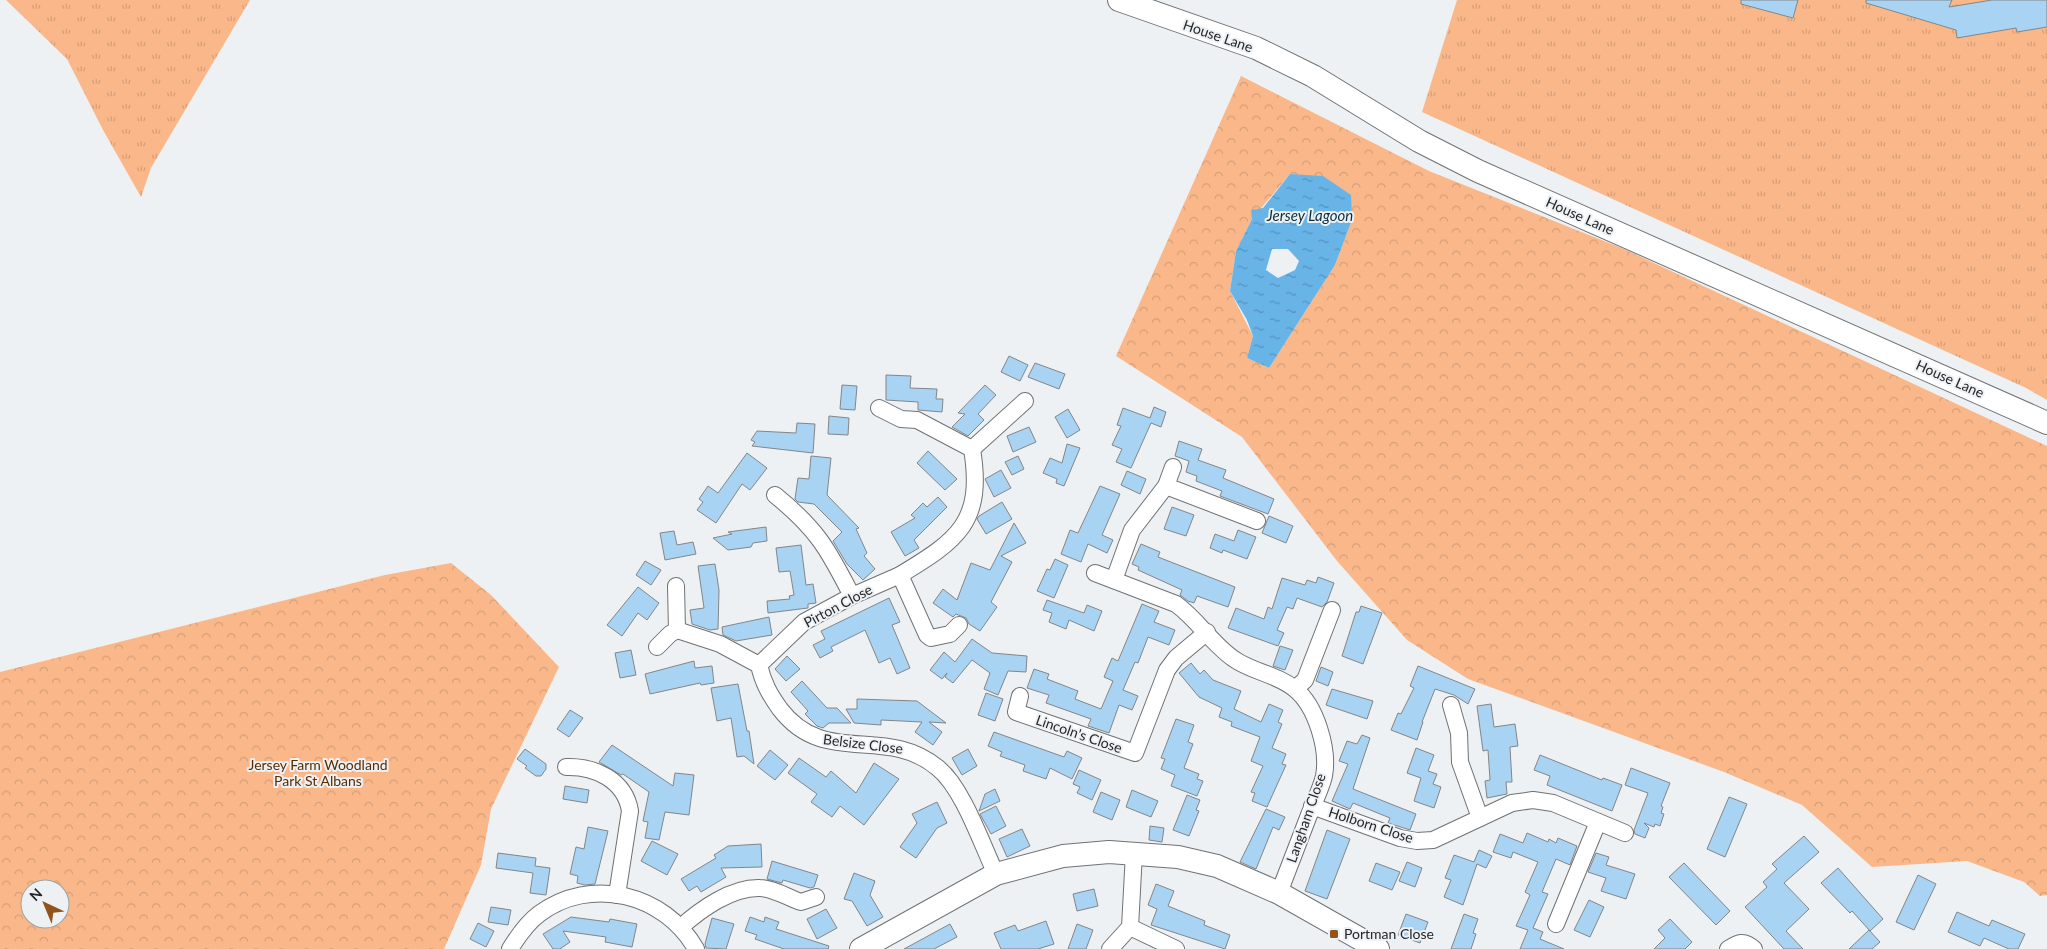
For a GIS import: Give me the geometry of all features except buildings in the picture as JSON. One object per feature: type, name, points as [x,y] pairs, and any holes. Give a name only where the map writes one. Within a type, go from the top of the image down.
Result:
[{"type":"street","name":"House Lane","points":[[1119,0],[1256,48],[1313,76],[1377,116],[1478,171],[2047,423]]},
{"type":"street","points":[[879,408],[901,419],[917,420],[972,449],[1025,401]]},
{"type":"street","name":"Pirton Close","points":[[759,666],[804,622],[852,596],[900,575],[946,546],[963,526],[972,507],[976,488],[976,473],[972,449]]},
{"type":"street","points":[[1114,580],[1132,530],[1166,486],[1173,467]]},
{"type":"street","points":[[1166,486],[1257,521]]},
{"type":"street","points":[[775,495],[803,518],[819,536],[852,596]]},
{"type":"street","name":"Langham Close","points":[[1095,573],[1176,604],[1188,612],[1233,659],[1269,674],[1296,689],[1312,712],[1324,748],[1324,775],[1279,892]]},
{"type":"street","points":[[900,575],[927,635],[931,638],[950,634],[958,625]]},
{"type":"street","points":[[676,586],[677,630]]},
{"type":"street","points":[[1296,689],[1305,680],[1332,610]]},
{"type":"street","points":[[657,647],[677,630],[720,644],[759,666]]},
{"type":"street","name":"Lincoln's Close","points":[[1020,696],[1016,712],[1135,753],[1166,670],[1176,658],[1207,632]]},
{"type":"street","name":"Belsize Close","points":[[759,666],[763,684],[790,723],[801,731],[824,741],[897,747],[914,752],[940,769],[959,794],[996,874]]},
{"type":"street","points":[[1451,705],[1459,733],[1460,762],[1480,818]]},
{"type":"street","points":[[566,767],[583,767],[597,771],[622,791],[628,801],[630,812],[617,895]]},
{"type":"street","name":"Holborn Close","points":[[1312,806],[1400,838],[1417,841],[1433,840],[1512,803],[1533,800],[1553,803],[1625,833]]},
{"type":"street","points":[[1556,924],[1598,822]]},
{"type":"street","points":[[1110,949],[1130,927],[1134,852]]},
{"type":"street","points":[[863,948],[996,874],[1063,856],[1134,852],[1178,857],[1217,866],[1279,892],[1378,949]]},
{"type":"street","points":[[681,928],[698,912],[741,890],[762,887],[801,902],[816,896]]},
{"type":"street","points":[[510,949],[522,930],[540,913],[563,901],[582,895],[617,895],[642,901],[656,907],[681,928],[696,949]]},
{"type":"street","points":[[1130,927],[1176,949]]},
{"type":"street","points":[[1728,949],[1739,942],[1746,943],[1754,949]]},
{"type":"green space","points":[[6,0],[250,0],[151,168],[141,197],[103,130],[67,59]]},
{"type":"green space","points":[[1457,0],[2047,0],[2047,400],[2026,388],[1422,112]]},
{"type":"green space","points":[[1241,76],[1429,171],[1624,249],[2047,446],[2047,895],[2040,896],[2024,882],[1967,861],[1872,867],[1802,805],[1724,772],[1468,679],[1407,640],[1337,561],[1242,437],[1116,356]],"holes":[[[1290,174],[1352,220],[1335,265],[1269,368],[1247,358],[1253,336],[1230,291],[1236,251],[1252,219]]]},
{"type":"green space","name":"Jersey Farm Woodland Park St Albans","points":[[451,563],[491,595],[559,667],[491,809],[481,865],[444,949],[0,949],[0,672],[385,575]]},
{"type":"water","name":"Jersey Lagoon","points":[[1290,174],[1323,176],[1351,195],[1352,220],[1335,265],[1269,368],[1247,358],[1253,336],[1247,320],[1230,291],[1236,251],[1252,219],[1251,210],[1263,208]],"holes":[[[1272,249],[1288,249],[1299,261],[1295,270],[1278,278],[1266,270]]]},
{"type":"place","name":"Portman Close","points":[[1334,934]]}]
